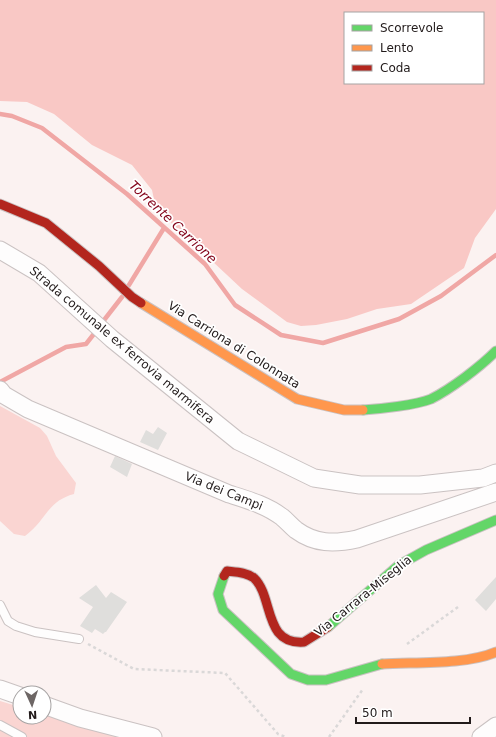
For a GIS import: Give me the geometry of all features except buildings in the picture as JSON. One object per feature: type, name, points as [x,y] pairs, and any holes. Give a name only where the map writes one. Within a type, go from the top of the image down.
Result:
[{"type":"street","name":"Via Carriona di Colonnata","points":[[0,204],[46,223],[99,266],[132,297],[297,399],[344,410],[383,409],[430,399],[482,366],[496,351]]},
{"type":"street","name":"Strada comunale ex ferrovia marmifera","points":[[0,250],[39,274],[60,291],[84,315],[112,339],[238,441],[314,478],[360,485],[420,486],[483,478],[496,473]]},
{"type":"street","name":"Via dei Campi","points":[[2,392],[28,409],[229,494],[260,504],[283,518],[296,530],[313,540],[322,542],[338,543],[357,539],[496,492]]},
{"type":"street","name":"Via Carrara-Miseglia","points":[[496,520],[481,529],[435,544],[411,556],[393,568],[343,614],[311,639],[304,642],[289,641],[278,631],[272,623],[261,586],[251,576],[240,571],[226,571],[218,583],[217,598],[228,616],[276,662],[291,674],[308,680],[326,680],[382,664],[460,660],[489,655],[496,652]]},
{"type":"street","points":[[0,689],[12,693]]},
{"type":"street","points":[[52,708],[80,718],[154,737]]},
{"type":"street","points":[[481,737],[496,726]]},
{"type":"lane","points":[[0,605],[8,621],[16,626],[35,632],[79,639]]},
{"type":"lane","points":[[0,725],[22,737]]},
{"type":"path","points":[[405,646],[458,607]]},
{"type":"path","points":[[79,639],[134,669],[225,673],[278,734],[286,737]]},
{"type":"path","points":[[329,737],[356,698]]},
{"type":"shaded area","points":[[0,0],[496,0],[496,209],[475,238],[464,268],[411,304],[377,309],[347,319],[316,325],[301,326],[287,322],[242,289],[165,217],[155,204],[152,190],[132,165],[92,145],[54,114],[27,102],[0,101]]},
{"type":"shaded area","points":[[0,406],[40,428],[47,436],[56,456],[76,483],[74,494],[65,497],[52,506],[38,524],[25,536],[14,534],[0,521]]},
{"type":"shaded area","points":[[0,701],[12,705],[12,725],[52,725],[52,716],[127,737],[0,737]]},
{"type":"waterway","name":"Torrente Carrione","points":[[0,114],[12,116],[42,128],[127,194],[205,264],[235,305],[281,335],[323,343],[399,319],[441,296],[496,255]]},
{"type":"waterway","points":[[129,285],[164,228]]},
{"type":"waterway","points":[[101,324],[122,297]]},
{"type":"waterway","points":[[0,382],[66,347],[86,344],[97,330]]},
{"type":"traffic: fast","points":[[363,410],[407,405],[431,399],[465,377],[496,351]]},
{"type":"traffic: fast","points":[[328,627],[399,565],[426,550],[496,520]]},
{"type":"traffic: fast","points":[[224,576],[218,594],[223,610],[291,674],[308,680],[326,680],[382,664]]},
{"type":"traffic: slow","points":[[141,303],[297,399],[344,410],[363,410]]},
{"type":"traffic: slow","points":[[382,664],[455,661],[484,656],[496,652]]},
{"type":"traffic: jam","points":[[0,204],[46,223],[99,266],[132,297],[141,303]]},
{"type":"traffic: jam","points":[[224,576],[227,571],[244,573],[254,578],[260,586],[275,628],[282,636],[291,641],[304,642],[328,627]]}]
